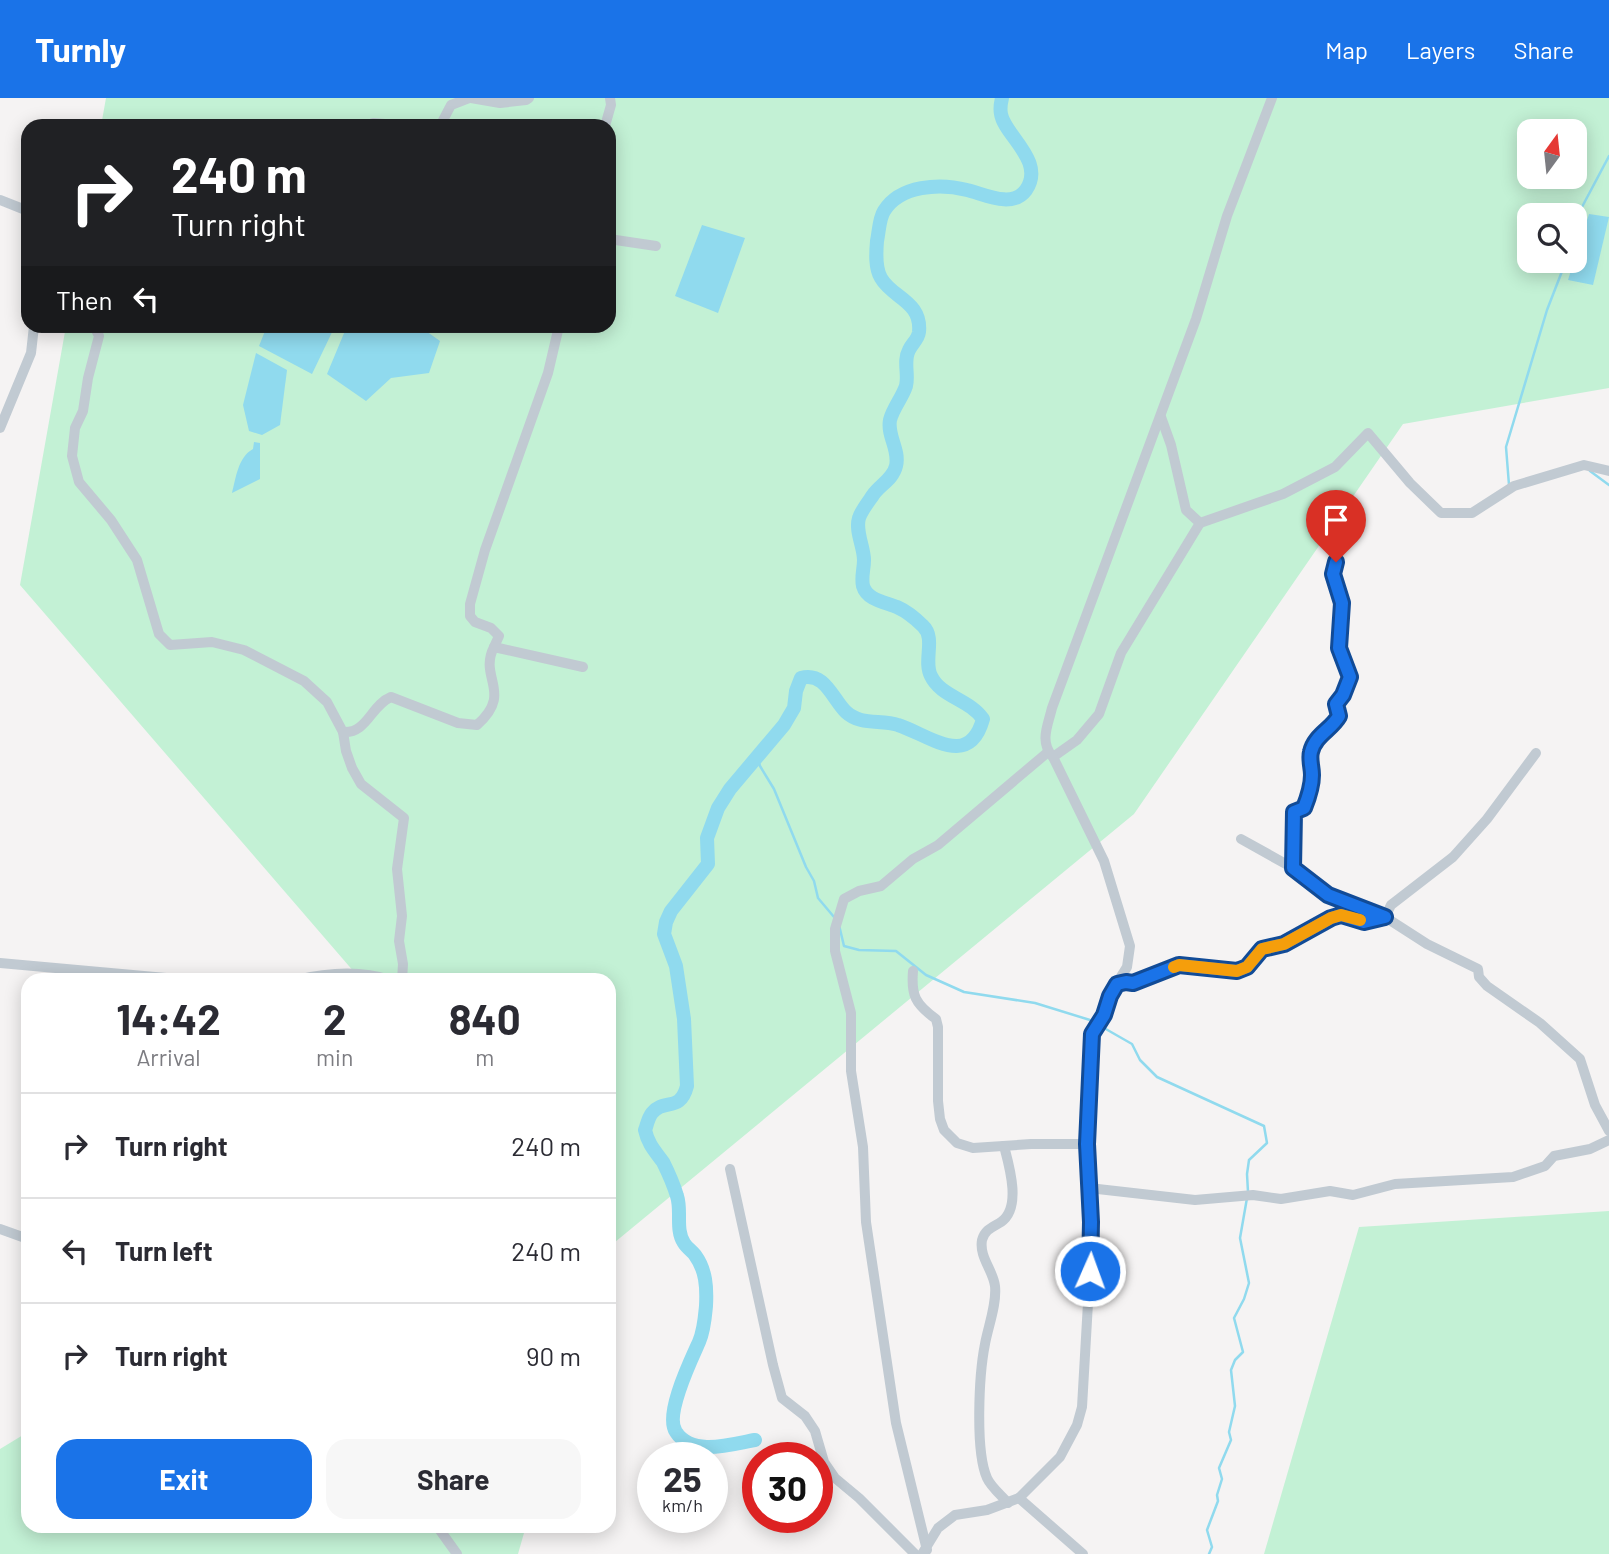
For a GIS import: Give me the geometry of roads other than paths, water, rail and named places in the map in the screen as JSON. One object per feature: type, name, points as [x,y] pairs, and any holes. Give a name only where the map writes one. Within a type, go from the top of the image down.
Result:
[{"type":"street","points":[[444,119],[451,105],[470,98],[500,103],[528,98]]},
{"type":"street","points":[[607,119],[610,98]]},
{"type":"street","points":[[926,1552],[938,1528],[955,1515],[987,1510],[1019,1498],[1060,1457],[1077,1425],[1082,1407],[1091,1251],[1087,1144],[1092,1034],[1127,967],[1130,946],[1104,861],[1044,739],[1052,708],[1196,319],[1227,216],[1272,98]]},
{"type":"street","points":[[0,200],[21,208]]},
{"type":"street","points":[[616,240],[656,246]]},
{"type":"street","points":[[0,428],[31,353],[33,333]]},
{"type":"street","points":[[98,333],[83,411],[75,428],[72,456],[79,482],[111,520],[137,560],[159,634],[170,645],[212,642],[244,650],[304,681],[327,702],[343,732],[346,751],[361,785],[404,818],[397,869],[402,916],[399,942],[402,973]]},
{"type":"street","points":[[343,732],[352,733],[361,728],[382,701],[391,697],[458,723],[477,725],[493,706],[496,697],[489,665],[499,636],[491,628],[475,622],[470,616],[470,604],[485,550],[548,373],[557,333]]},
{"type":"street","points":[[1161,418],[1171,445],[1186,510],[1200,523]]},
{"type":"street","points":[[926,1552],[896,1423],[866,1222],[863,1147],[851,1071],[851,1013],[835,951],[835,929],[844,899],[859,891],[881,886],[913,859],[938,845],[1050,754],[1077,740],[1099,714],[1121,653],[1200,523],[1283,494],[1335,467],[1368,433],[1410,483],[1441,513],[1472,513],[1514,486],[1584,465],[1609,471]]},
{"type":"street","points":[[1293,868],[1294,812],[1304,808],[1308,797],[1312,776],[1310,752],[1319,736],[1332,728],[1339,716],[1336,704],[1350,677],[1339,648],[1342,603],[1333,574],[1336,562]]},
{"type":"street","points":[[494,647],[583,667]]},
{"type":"street","points":[[1385,917],[1391,905],[1453,856],[1479,829],[1536,753]]},
{"type":"street","points":[[1241,839],[1293,868],[1328,895],[1385,917],[1427,944],[1478,970],[1479,977],[1487,986],[1540,1023],[1580,1059],[1595,1105],[1609,1131]]},
{"type":"street","points":[[1117,984],[1133,983],[1179,965],[1237,971],[1247,967],[1262,949],[1284,944],[1331,918],[1341,915],[1364,922],[1385,917]]},
{"type":"street","points":[[0,964],[106,973]]},
{"type":"street","points":[[913,971],[913,995],[925,1012],[936,1019],[938,1101],[944,1130],[957,1143],[987,1148],[1087,1144]]},
{"type":"street","points":[[1089,1188],[1195,1200],[1253,1195],[1281,1199],[1330,1191],[1353,1195],[1395,1184],[1513,1177],[1545,1166],[1554,1156],[1590,1149],[1609,1140]]},
{"type":"street","points":[[1004,1146],[1013,1187],[1010,1212],[1004,1220],[988,1229],[982,1243],[986,1265],[995,1285],[984,1351],[980,1407],[981,1458],[988,1480],[1008,1503]]},
{"type":"street","points":[[730,1169],[782,1398],[805,1416],[815,1432],[824,1462],[835,1478],[915,1554]]},
{"type":"street","points":[[0,1230],[21,1238]]},
{"type":"street","points":[[1019,1498],[1083,1554]]},
{"type":"street","points":[[442,1533],[457,1554]]},
{"type":"water","points":[[1589,214],[1609,217],[1593,285],[1568,280],[1570,273],[1587,273]]},
{"type":"water","points":[[702,225],[745,238],[718,313],[675,296]]},
{"type":"water","points":[[264,333],[332,333],[312,374],[259,346]]},
{"type":"water","points":[[344,333],[429,333],[440,341],[429,373],[391,378],[366,401],[327,374]]},
{"type":"water","points":[[256,353],[287,370],[280,425],[262,435],[249,431],[243,405]]},
{"type":"water","points":[[254,442],[260,443],[260,479],[232,493],[241,462],[253,449]]},
{"type":"waterway","points":[[755,1440],[702,1447],[683,1440],[673,1424],[680,1387],[702,1333],[706,1292],[702,1267],[681,1238],[674,1188],[645,1130],[652,1113],[662,1106],[680,1100],[687,1086],[684,1019],[676,966],[664,934],[666,922],[671,911],[708,864],[707,838],[718,808],[730,789],[784,725],[794,708],[801,678],[809,677],[822,683],[841,707],[858,719],[898,725],[947,745],[968,743],[977,734],[983,719],[977,712],[941,689],[931,676],[927,631],[904,611],[877,600],[865,591],[862,579],[864,555],[858,523],[865,506],[892,475],[896,466],[890,420],[906,386],[907,354],[919,332],[916,313],[886,285],[879,274],[876,250],[881,218],[891,202],[921,188],[956,188],[1006,199],[1020,196],[1031,179],[1031,169],[1028,159],[1004,122],[1001,112],[1002,98]]},
{"type":"waterway","points":[[1584,203],[1609,156]]},
{"type":"waterway","points":[[1509,485],[1506,447],[1547,310],[1561,273]]},
{"type":"waterway","points":[[1590,471],[1609,485]]},
{"type":"waterway","points":[[757,757],[814,881],[818,898],[834,917]]},
{"type":"waterway","points":[[839,925],[844,946],[859,950],[896,951],[926,975],[964,992],[1035,1003],[1090,1020],[1132,1044],[1140,1060],[1157,1077],[1264,1126],[1267,1143],[1249,1160],[1248,1192]]},
{"type":"waterway","points":[[1209,1554],[1212,1547],[1207,1530],[1218,1501],[1222,1479],[1219,1468],[1231,1440],[1229,1432],[1235,1406],[1231,1370],[1235,1360],[1243,1352],[1234,1318],[1249,1283],[1240,1238],[1247,1198]]}]
